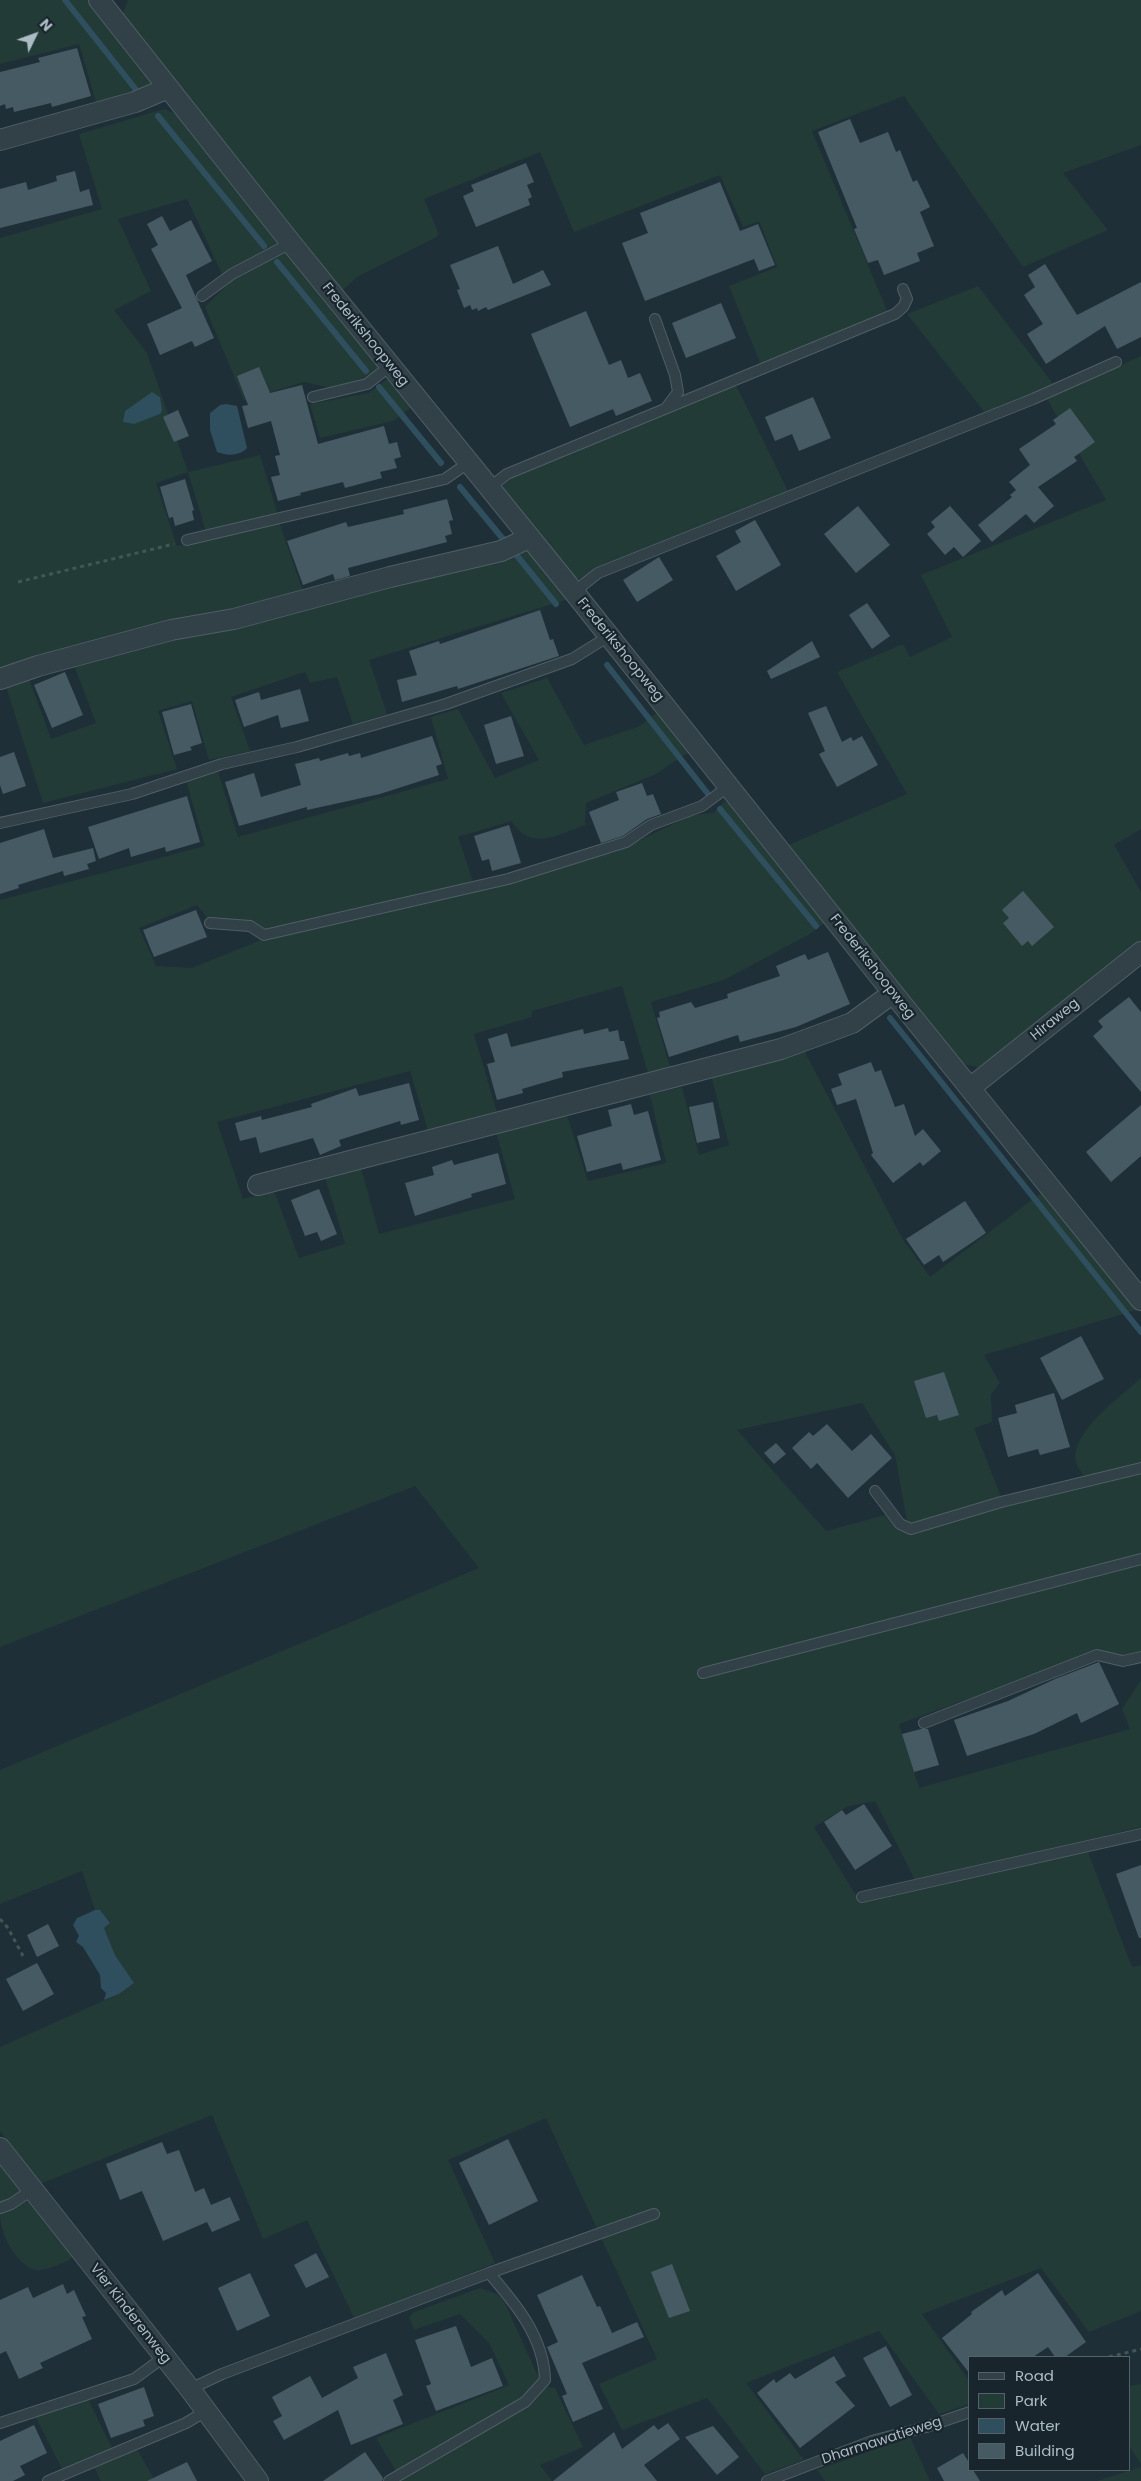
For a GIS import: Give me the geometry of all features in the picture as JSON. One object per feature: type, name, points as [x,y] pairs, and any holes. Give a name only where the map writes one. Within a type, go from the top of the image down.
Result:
[{"type":"street","name":"Frederikshoopweg","points":[[103,1],[168,88],[290,242],[610,636],[893,993],[1141,1300]]},
{"type":"street","points":[[0,140],[135,102],[168,88]]},
{"type":"street","points":[[0,679],[154,635],[234,619],[390,577],[501,551],[529,538]]},
{"type":"street","name":"Hiraweg","points":[[970,1088],[1141,952]]},
{"type":"street","points":[[258,1185],[781,1049],[852,1023],[893,993]]},
{"type":"street","name":"Vier Kinderenweg","points":[[0,2148],[190,2389],[258,2481]]},
{"type":"lane","points":[[202,296],[232,274],[290,242]]},
{"type":"lane","points":[[488,488],[507,474],[895,314],[903,307],[907,299],[903,289]]},
{"type":"lane","points":[[655,319],[675,374],[678,392],[666,408]]},
{"type":"lane","points":[[574,592],[598,573],[1033,400],[1116,362]]},
{"type":"lane","points":[[313,398],[367,384],[390,366]]},
{"type":"lane","points":[[187,540],[445,479],[468,463]]},
{"type":"lane","points":[[0,824],[132,794],[222,764],[296,746],[446,704],[572,659],[610,636]]},
{"type":"lane","points":[[210,923],[250,926],[264,935],[508,880],[626,842],[651,825],[702,806],[729,786]]},
{"type":"lane","points":[[875,1491],[896,1520],[911,1529],[1001,1502],[1141,1468]]},
{"type":"lane","points":[[703,1673],[1141,1559]]},
{"type":"lane","points":[[924,1722],[1097,1654],[1123,1661],[1141,1657]]},
{"type":"lane","points":[[862,1897],[1141,1834]]},
{"type":"lane","points":[[0,2208],[11,2204],[32,2190]]},
{"type":"lane","points":[[190,2389],[231,2371],[489,2273],[654,2214]]},
{"type":"lane","points":[[389,2481],[525,2402],[545,2380],[540,2353],[524,2315],[489,2273]]},
{"type":"lane","points":[[0,2423],[134,2379],[164,2357]]},
{"type":"lane","points":[[48,2481],[186,2423],[206,2411]]},
{"type":"lane","name":"Dharmawatieweg","points":[[767,2481],[872,2441],[926,2427],[968,2413]]},
{"type":"path","points":[[18,582],[187,540]]},
{"type":"path","points":[[0,1919],[8,1928],[24,1956]]},
{"type":"path","points":[[1113,2356],[1141,2349]]},
{"type":"green space","points":[[0,0],[88,0],[157,86],[99,112],[79,44],[0,64]]},
{"type":"green space","points":[[128,0],[1141,0],[1141,145],[1063,173],[1108,230],[1023,267],[904,96],[812,131],[888,313],[761,365],[729,286],[777,267],[759,221],[743,227],[720,175],[574,232],[540,152],[424,199],[439,234],[435,238],[357,277],[342,291],[125,18],[123,13]]},
{"type":"green space","points":[[164,109],[179,115],[281,244],[223,276],[187,199],[118,219],[151,291],[114,310],[147,353],[188,472],[156,483],[177,546],[279,522],[305,597],[0,675],[0,238],[102,209],[79,134]]},
{"type":"green space","points":[[285,252],[380,367],[364,378],[331,388],[304,382],[244,400],[205,307],[233,279]]},
{"type":"green space","points":[[978,286],[1054,385],[986,414],[907,314]]},
{"type":"green space","points":[[1141,356],[1141,829],[1114,845],[1141,892],[1141,941],[985,1065],[978,1067],[962,1064],[786,846],[907,794],[837,672],[903,644],[910,657],[952,637],[921,575],[1106,500],[1047,399]]},
{"type":"green space","points":[[389,378],[412,407],[393,421],[320,438],[310,404],[369,393]]},
{"type":"green space","points":[[736,385],[789,493],[582,579],[575,578],[501,487],[517,474]]},
{"type":"green space","points":[[260,455],[278,515],[206,532],[188,472]]},
{"type":"green space","points":[[525,547],[569,599],[369,660],[387,714],[353,724],[337,677],[310,683],[305,672],[231,697],[250,751],[209,760],[192,701],[158,711],[177,769],[43,803],[4,680],[27,673],[51,739],[96,723],[72,660]]},
{"type":"green space","points":[[547,678],[584,745],[638,727],[657,713],[689,752],[654,775],[586,803],[585,825],[564,833],[536,839],[527,836],[511,821],[458,837],[474,884],[264,932],[208,919],[197,905],[139,928],[156,966],[192,968],[266,938],[607,851],[611,854],[692,815],[713,813],[724,802],[730,803],[825,923],[808,935],[724,980],[651,1002],[671,1070],[649,1076],[622,986],[532,1011],[532,1017],[474,1034],[498,1116],[429,1134],[410,1071],[217,1122],[243,1199],[274,1191],[299,1258],[345,1244],[325,1177],[361,1167],[379,1234],[515,1199],[495,1129],[566,1112],[588,1181],[666,1163],[650,1095],[682,1087],[699,1155],[729,1145],[711,1075],[805,1052],[902,1238],[930,1277],[1041,1193],[1137,1310],[984,1355],[1000,1383],[991,1394],[992,1422],[974,1428],[1002,1499],[916,1524],[907,1521],[895,1455],[862,1403],[737,1430],[826,1531],[885,1515],[900,1531],[914,1533],[1002,1506],[1141,1473],[1141,1651],[1120,1656],[1096,1653],[899,1724],[919,1788],[1130,1729],[1122,1709],[1141,1680],[1141,1827],[916,1882],[875,1801],[846,1807],[814,1827],[860,1902],[1088,1852],[1132,1967],[1141,1965],[1141,2311],[1089,2332],[1041,2268],[922,2314],[968,2379],[968,2405],[939,2414],[879,2331],[746,2383],[804,2460],[765,2474],[707,2398],[622,2430],[599,2384],[657,2359],[546,2118],[448,2160],[495,2263],[355,2320],[307,2220],[263,2239],[212,2115],[40,2184],[0,2131],[0,2047],[119,1994],[134,1983],[115,1955],[104,1928],[109,1923],[100,1911],[95,1910],[82,1871],[0,1904],[0,1770],[479,1568],[415,1486],[0,1647],[0,900],[205,846],[186,781],[218,771],[238,837],[448,779],[431,717],[458,709],[495,778],[539,760],[501,693]]},
{"type":"green space","points":[[1141,1378],[1141,1465],[1085,1477],[1075,1459],[1078,1445],[1084,1434],[1101,1413]]},
{"type":"green space","points":[[0,2164],[20,2190],[17,2195],[0,2203]]},
{"type":"green space","points":[[29,2201],[72,2257],[62,2264],[36,2270],[22,2262],[10,2247],[3,2230],[0,2214]]},
{"type":"green space","points":[[480,2288],[497,2294],[505,2303],[540,2381],[545,2387],[555,2388],[583,2447],[540,2465],[552,2481],[402,2481],[376,2438],[509,2385],[489,2343],[460,2314],[414,2330],[409,2317],[414,2312]]},
{"type":"green space","points":[[1141,2384],[1141,2464],[1131,2449],[1131,2386]]},
{"type":"green space","points":[[88,2399],[112,2448],[62,2469],[35,2416]]},
{"type":"green space","points":[[910,2437],[930,2481],[825,2481],[817,2470]]},
{"type":"green space","points":[[137,2449],[155,2481],[101,2481],[94,2467]]},
{"type":"green space","points":[[1141,2467],[1141,2481],[1097,2481],[1131,2471]]},
{"type":"water","points":[[152,392],[160,397],[162,410],[160,414],[134,424],[123,422],[125,411]]},
{"type":"water","points":[[220,405],[237,406],[247,448],[237,454],[229,455],[217,452],[210,430],[210,413]]},
{"type":"water","points":[[95,1910],[100,1910],[110,1923],[104,1928],[115,1955],[134,1983],[119,1994],[104,2000],[106,1993],[101,1988],[100,1975],[83,1947],[76,1942],[79,1936],[73,1925],[77,1918]]},
{"type":"building","points":[[77,48],[91,96],[52,107],[51,103],[14,112],[13,107],[6,109],[5,104],[0,106],[0,72],[40,62],[38,58]]},
{"type":"building","points":[[850,119],[860,143],[888,132],[896,152],[900,150],[913,182],[917,180],[930,207],[920,212],[934,246],[917,253],[920,261],[884,275],[878,260],[868,263],[854,229],[857,228],[818,132]]},
{"type":"building","points":[[526,163],[534,182],[527,185],[532,197],[528,199],[530,205],[476,227],[463,196],[474,191],[471,185]]},
{"type":"building","points":[[75,171],[80,192],[89,189],[93,205],[0,228],[0,189],[26,182],[28,190],[57,181],[56,176]]},
{"type":"building","points":[[720,182],[740,231],[758,224],[775,265],[759,271],[754,259],[645,301],[622,243],[648,233],[640,213]]},
{"type":"building","points":[[162,216],[170,231],[191,220],[212,261],[186,275],[214,338],[195,347],[192,341],[160,355],[147,324],[182,308],[151,249],[158,245],[147,224]]},
{"type":"building","points":[[498,246],[513,284],[543,270],[551,285],[488,310],[486,307],[478,311],[477,308],[472,310],[470,305],[464,308],[457,290],[460,289],[450,265]]},
{"type":"building","points":[[1045,264],[1077,315],[1141,282],[1141,337],[1117,349],[1105,326],[1046,364],[1027,334],[1043,324],[1024,295],[1035,287],[1028,275]]},
{"type":"building","points":[[721,303],[736,338],[686,358],[672,323]]},
{"type":"building","points":[[586,311],[609,365],[621,360],[628,378],[640,373],[652,401],[616,416],[613,409],[570,427],[531,334]]},
{"type":"building","points":[[259,367],[270,393],[302,385],[318,444],[384,426],[389,444],[397,442],[401,457],[394,459],[397,468],[380,472],[382,478],[345,488],[343,482],[300,493],[301,495],[278,501],[271,477],[280,475],[275,456],[280,455],[271,421],[248,428],[242,406],[248,405],[237,376]]},
{"type":"building","points":[[813,397],[831,438],[799,451],[792,434],[775,441],[765,417]]},
{"type":"building","points":[[1070,408],[1095,442],[1074,457],[1077,461],[1038,487],[1054,506],[1034,523],[1026,514],[992,542],[978,525],[1012,497],[1010,495],[1016,490],[1009,482],[1030,465],[1019,449],[1056,424],[1053,420]]},
{"type":"building","points":[[178,410],[189,436],[174,442],[163,417]]},
{"type":"building","points":[[185,479],[194,510],[192,511],[194,520],[175,526],[173,517],[169,518],[160,487]]},
{"type":"building","points":[[447,499],[453,520],[449,521],[452,534],[445,536],[447,542],[348,568],[350,576],[335,580],[333,574],[303,585],[287,541],[346,522],[348,527],[404,514],[403,510]]},
{"type":"building","points":[[858,506],[890,545],[856,573],[824,534]]},
{"type":"building","points":[[950,506],[981,541],[963,557],[954,547],[945,555],[927,534],[935,527],[931,522]]},
{"type":"building","points":[[755,520],[781,565],[736,591],[716,556],[741,542],[735,531]]},
{"type":"building","points":[[659,557],[673,580],[637,602],[623,580]]},
{"type":"building","points":[[867,603],[890,636],[872,649],[849,615]]},
{"type":"building","points":[[540,610],[550,640],[553,639],[559,656],[458,689],[457,686],[402,702],[397,680],[417,675],[409,651],[439,641],[440,644]]},
{"type":"building","points":[[812,641],[820,657],[771,679],[767,671]]},
{"type":"building","points":[[65,672],[83,715],[52,728],[34,685]]},
{"type":"building","points":[[300,689],[309,721],[281,728],[278,715],[244,727],[235,700],[259,692],[261,700]]},
{"type":"building","points":[[191,704],[202,743],[190,747],[192,750],[174,755],[162,712]]},
{"type":"building","points":[[826,706],[842,742],[851,737],[853,741],[862,736],[878,765],[837,787],[819,754],[825,751],[808,713]]},
{"type":"building","points":[[511,716],[524,756],[496,764],[484,725]]},
{"type":"building","points":[[432,736],[442,764],[436,766],[439,775],[380,794],[307,810],[307,807],[239,826],[225,782],[254,773],[261,797],[301,785],[295,764],[319,758],[320,761],[348,753],[349,756],[360,753],[361,758]]},
{"type":"building","points":[[14,752],[26,786],[3,794],[0,785],[0,757]]},
{"type":"building","points":[[642,783],[647,796],[653,794],[661,814],[647,819],[623,836],[601,843],[589,812],[619,800],[616,792]]},
{"type":"building","points":[[187,796],[200,842],[166,852],[165,847],[131,857],[129,848],[99,859],[88,827]]},
{"type":"building","points":[[509,825],[521,863],[492,871],[489,859],[482,861],[474,836]]},
{"type":"building","points":[[44,829],[53,858],[93,848],[96,861],[87,864],[89,869],[64,876],[63,871],[18,885],[19,888],[0,894],[0,843]]},
{"type":"building","points":[[1023,891],[1054,927],[1032,946],[1028,941],[1022,946],[1003,923],[1009,918],[1002,910]]},
{"type":"building","points":[[196,910],[207,937],[154,957],[143,930]]},
{"type":"building","points":[[828,952],[850,1004],[796,1027],[740,1042],[738,1035],[669,1057],[657,1018],[660,1017],[659,1012],[691,1002],[695,1008],[728,998],[727,994],[780,976],[776,966],[805,954],[808,960]]},
{"type":"building","points":[[1129,997],[1141,1012],[1141,1092],[1093,1036],[1103,1027],[1098,1021]]},
{"type":"building","points":[[608,1028],[609,1032],[618,1030],[620,1041],[624,1041],[629,1059],[562,1072],[563,1077],[522,1089],[523,1093],[497,1100],[487,1064],[495,1062],[488,1039],[507,1033],[511,1047],[583,1029],[584,1034]]},
{"type":"building","points":[[871,1062],[875,1072],[881,1070],[895,1107],[904,1104],[915,1136],[923,1129],[941,1151],[923,1166],[920,1162],[893,1183],[871,1155],[873,1153],[856,1099],[837,1105],[831,1089],[842,1085],[838,1074]]},
{"type":"building","points":[[409,1083],[419,1120],[401,1125],[400,1121],[339,1140],[341,1146],[320,1155],[313,1138],[260,1153],[256,1137],[240,1141],[235,1123],[261,1116],[262,1120],[312,1107],[311,1104],[356,1088],[359,1096]]},
{"type":"building","points":[[713,1102],[720,1138],[697,1143],[689,1107]]},
{"type":"building","points":[[631,1104],[634,1115],[648,1111],[661,1160],[623,1170],[621,1163],[587,1172],[577,1136],[612,1126],[608,1110]]},
{"type":"building","points":[[1141,1105],[1141,1156],[1111,1182],[1086,1152]]},
{"type":"building","points":[[498,1153],[506,1184],[471,1194],[472,1197],[415,1216],[405,1183],[434,1175],[432,1167],[452,1160],[454,1165]]},
{"type":"building","points":[[319,1189],[337,1234],[321,1241],[317,1232],[305,1236],[291,1200]]},
{"type":"building","points":[[965,1201],[986,1233],[943,1262],[939,1255],[924,1265],[906,1239]]},
{"type":"building","points":[[1081,1336],[1104,1379],[1062,1400],[1040,1358]]},
{"type":"building","points":[[944,1372],[959,1415],[939,1421],[937,1415],[926,1418],[914,1381]]},
{"type":"building","points":[[1054,1393],[1070,1447],[1040,1455],[1038,1449],[1008,1457],[998,1418],[1017,1413],[1015,1405]]},
{"type":"building","points":[[827,1424],[852,1451],[871,1434],[892,1458],[848,1498],[817,1463],[811,1469],[792,1448],[809,1432],[813,1436]]},
{"type":"building","points":[[776,1443],[786,1454],[774,1464],[764,1453]]},
{"type":"building","points":[[1099,1662],[1119,1704],[1081,1723],[1077,1713],[1034,1734],[967,1756],[954,1720],[1008,1701],[1055,1679]]},
{"type":"building","points":[[928,1729],[939,1765],[914,1772],[902,1734]]},
{"type":"building","points":[[864,1804],[892,1846],[855,1870],[824,1822],[842,1810],[846,1815]]},
{"type":"building","points":[[1141,1865],[1141,1938],[1139,1938],[1116,1874]]},
{"type":"building","points":[[48,1924],[59,1946],[37,1957],[27,1935]]},
{"type":"building","points":[[37,1963],[54,1994],[23,2011],[6,1979]]},
{"type":"building","points":[[508,2139],[538,2201],[489,2225],[459,2163]]},
{"type":"building","points":[[162,2142],[167,2154],[179,2150],[195,2192],[204,2188],[211,2205],[230,2197],[240,2220],[212,2232],[207,2222],[163,2241],[142,2191],[120,2200],[106,2164]]},
{"type":"building","points":[[316,2253],[329,2277],[306,2288],[294,2265]]},
{"type":"building","points":[[672,2264],[690,2311],[669,2318],[651,2272]]},
{"type":"building","points":[[250,2273],[270,2316],[237,2331],[218,2288]]},
{"type":"building","points":[[1038,2273],[1086,2342],[1066,2356],[1054,2356],[1048,2347],[1034,2356],[968,2356],[968,2371],[942,2338],[972,2314],[971,2312],[1002,2290],[1005,2296]]},
{"type":"building","points":[[582,2275],[597,2307],[600,2306],[612,2333],[637,2322],[644,2337],[582,2363],[603,2409],[573,2422],[562,2396],[567,2394],[547,2347],[558,2342],[537,2295]]},
{"type":"building","points":[[63,2284],[67,2294],[74,2290],[86,2316],[82,2317],[92,2339],[40,2363],[43,2368],[19,2379],[6,2351],[0,2354],[0,2300],[28,2287],[33,2298]]},
{"type":"building","points":[[456,2326],[471,2367],[492,2358],[503,2386],[436,2411],[426,2386],[431,2384],[415,2340]]},
{"type":"building","points":[[886,2346],[912,2395],[890,2407],[863,2358]]},
{"type":"building","points":[[386,2353],[403,2395],[393,2400],[403,2424],[351,2445],[338,2410],[284,2440],[273,2421],[282,2416],[272,2397],[310,2376],[322,2398],[358,2378],[353,2367]]},
{"type":"building","points":[[834,2356],[846,2376],[835,2382],[855,2406],[800,2448],[757,2393],[774,2379],[776,2383],[790,2373],[795,2379]]},
{"type":"building","points":[[144,2387],[154,2416],[143,2420],[145,2426],[111,2438],[98,2404]]},
{"type":"building","points":[[668,2423],[680,2439],[644,2465],[657,2481],[553,2481],[614,2432],[622,2449],[654,2425],[658,2430]]},
{"type":"building","points":[[34,2425],[47,2453],[20,2466],[25,2475],[13,2481],[0,2481],[0,2441]]},
{"type":"building","points":[[713,2426],[739,2457],[717,2475],[685,2437]]},
{"type":"building","points":[[365,2452],[383,2478],[382,2481],[323,2481]]},
{"type":"building","points":[[963,2453],[968,2461],[968,2471],[974,2471],[980,2481],[944,2481],[937,2468]]},
{"type":"building","points":[[187,2462],[197,2481],[147,2481]]},
{"type":"waterway","points":[[65,0],[137,91]]},
{"type":"waterway","points":[[158,116],[264,246]]},
{"type":"waterway","points":[[277,262],[366,371]]},
{"type":"waterway","points":[[379,387],[441,463]]},
{"type":"waterway","points":[[460,487],[503,539]]},
{"type":"waterway","points":[[514,552],[556,604]]},
{"type":"waterway","points":[[607,665],[708,794]]},
{"type":"waterway","points":[[720,809],[816,926]]},
{"type":"waterway","points":[[890,1018],[1141,1332]]}]
